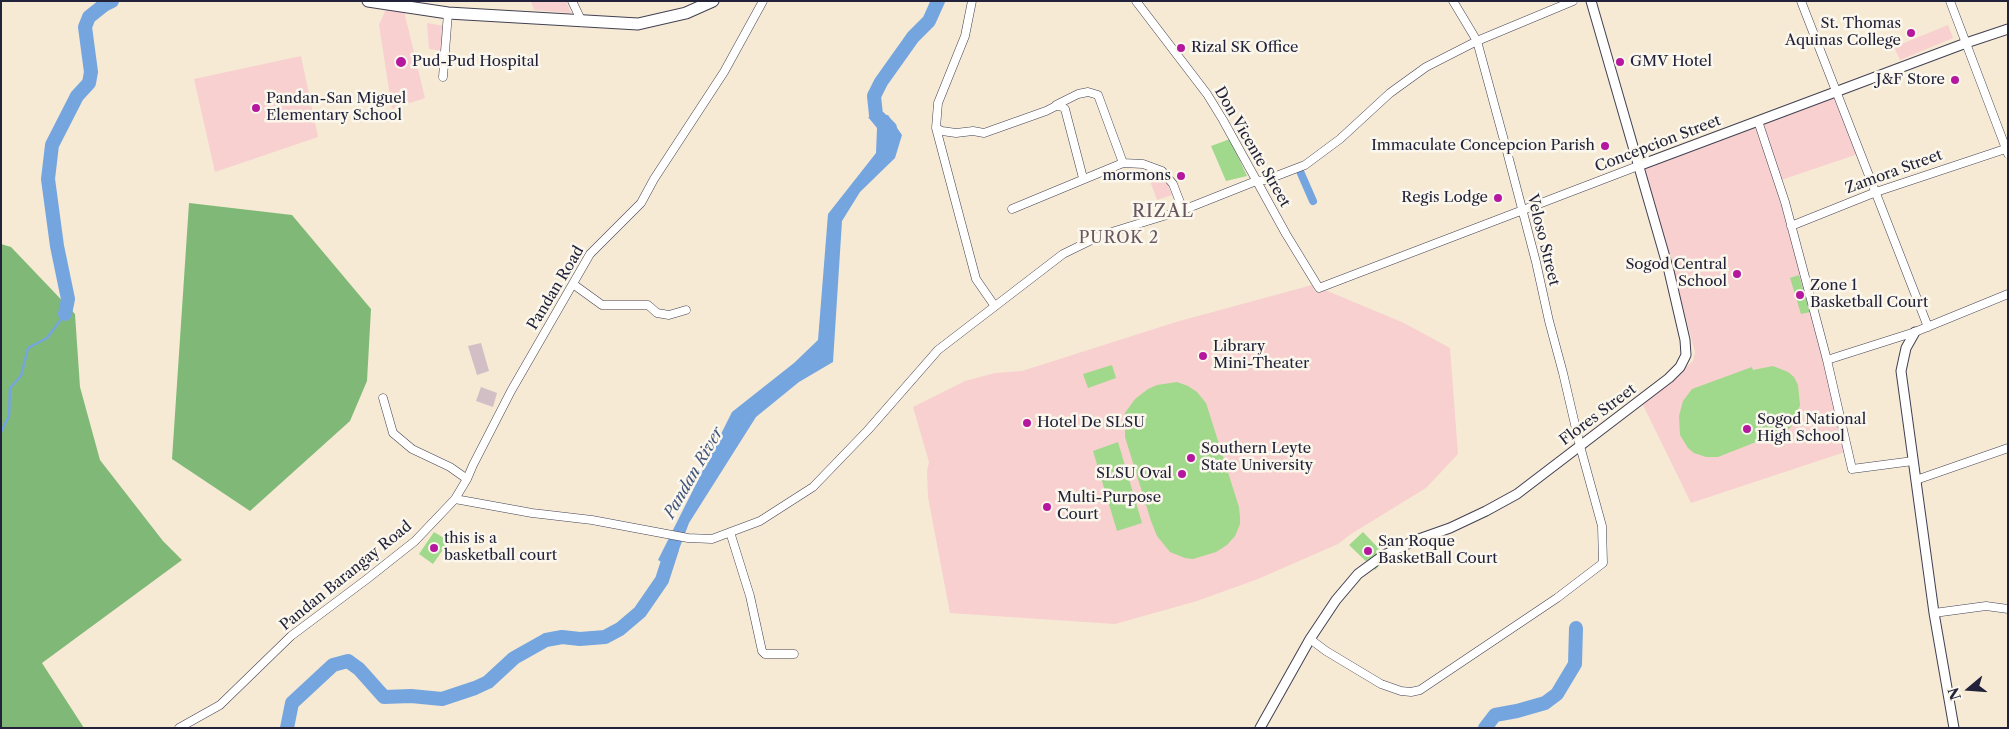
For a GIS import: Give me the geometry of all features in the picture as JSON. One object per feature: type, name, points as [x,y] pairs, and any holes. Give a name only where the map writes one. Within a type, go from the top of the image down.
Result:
[{"type":"main road","points":[[368,1],[448,13],[638,24],[686,12],[710,2]]},
{"type":"street","points":[[572,1],[582,22]]},
{"type":"street","name":"Pandan Road","points":[[455,499],[467,479],[507,398],[590,254],[641,203],[654,179],[724,72],[763,1]]},
{"type":"street","points":[[972,1],[965,36],[938,103],[936,128],[976,279],[994,305]]},
{"type":"street","name":"Don Vicente Street","points":[[1136,1],[1207,94],[1286,234],[1319,288]]},
{"type":"street","name":"Veloso Street","points":[[1310,639],[1326,651],[1381,684],[1401,691],[1411,692],[1420,690],[1557,598],[1603,563],[1602,526],[1548,321],[1536,262],[1476,41],[1453,1]]},
{"type":"street","points":[[455,499],[688,538],[712,539],[760,521],[813,486],[868,430],[938,350],[994,305],[1063,254],[1102,235],[1183,210],[1256,181],[1266,180],[1305,165],[1340,139],[1390,93],[1426,67],[1476,41],[1573,1]]},
{"type":"street","name":"Flores Street","points":[[1260,728],[1310,639],[1336,600],[1358,574],[1384,555],[1486,511],[1517,494],[1669,378],[1680,367],[1686,355],[1685,340],[1676,297],[1591,1]]},
{"type":"street","points":[[1801,1],[1928,327]]},
{"type":"street","points":[[1950,1],[2007,150]]},
{"type":"street","points":[[443,78],[448,13]]},
{"type":"street","name":"Concepcion Street","points":[[1319,288],[1966,43],[2008,30]]},
{"type":"street","points":[[936,128],[956,133],[973,131],[984,133],[1046,111],[1078,94],[1088,92],[1098,95],[1123,163]]},
{"type":"street","points":[[1056,106],[1062,106],[1065,110],[1083,178]]},
{"type":"street","points":[[1758,121],[1791,226],[1827,360],[1852,469],[1913,462]]},
{"type":"street","name":"Zamora Street","points":[[1791,226],[1876,192],[2007,150]]},
{"type":"street","points":[[1012,210],[1083,178],[1123,163],[1142,164],[1162,171],[1173,184],[1183,210]]},
{"type":"street","points":[[573,284],[602,305],[648,305],[657,313],[669,315],[686,310]]},
{"type":"street","points":[[1827,360],[1915,332],[2008,294]]},
{"type":"street","points":[[1915,332],[1906,348],[1901,371],[1934,613],[1954,728]]},
{"type":"street","points":[[383,398],[393,433],[412,450],[450,467],[467,479]]},
{"type":"street","points":[[1916,480],[2008,448]]},
{"type":"street","name":"Pandan Barangay Road","points":[[179,728],[220,705],[291,636],[415,541],[455,499]]},
{"type":"street","points":[[730,532],[750,596],[762,651],[765,654],[794,654]]},
{"type":"street","points":[[1934,613],[1986,606],[2008,609]]},
{"type":"shaded area","points":[[531,1],[566,1],[571,13],[534,10]]},
{"type":"shaded area","name":"Pud-Pud Hospital","points":[[386,9],[404,11],[425,98],[392,109],[379,25]]},
{"type":"shaded area","points":[[427,23],[444,26],[443,51],[429,49]]},
{"type":"shaded area","points":[[1948,25],[1953,38],[1900,60],[1894,47]]},
{"type":"shaded area","name":"Pandan-San Miguel Elementary School","points":[[301,56],[318,137],[215,172],[194,79]]},
{"type":"shaded area","points":[[1834,97],[1858,154],[1781,180],[1763,123]]},
{"type":"shaded area","points":[[1757,125],[1788,227],[1824,361],[1845,452],[1691,503],[1643,405],[1693,361],[1695,352],[1645,169]]},
{"type":"shaded area","points":[[1145,167],[1164,176],[1172,195],[1157,200]]},
{"type":"shaded area","name":"Southern Leyte State University","points":[[1312,285],[1315,292],[1325,290],[1404,323],[1450,348],[1458,454],[1426,488],[1338,544],[1258,579],[1197,601],[1115,624],[950,613],[928,497],[927,471],[929,462],[913,407],[965,381],[995,373],[1022,371],[1176,322]]},
{"type":"shaded area","points":[[481,343],[489,371],[477,375],[468,346]]},
{"type":"shaded area","points":[[481,387],[497,393],[493,407],[476,401]]},
{"type":"green space","points":[[1230,139],[1247,176],[1226,181],[1211,146]]},
{"type":"green space","points":[[189,203],[292,215],[371,309],[367,381],[350,421],[250,511],[172,459]]},
{"type":"green space","points":[[1,244],[11,247],[75,314],[80,387],[100,460],[163,541],[182,560],[42,663],[84,728],[1,728]]},
{"type":"green space","name":"Zone 1 Basketball Court","points":[[1799,275],[1810,312],[1801,314],[1790,278]]},
{"type":"green space","points":[[1112,365],[1116,378],[1088,388],[1083,374]]},
{"type":"green space","points":[[1773,366],[1788,372],[1794,377],[1798,385],[1800,405],[1794,423],[1789,429],[1718,457],[1706,457],[1694,453],[1688,448],[1680,435],[1679,416],[1683,401],[1692,389],[1752,367],[1753,370]]},
{"type":"green space","name":"SLSU Oval","points":[[1177,382],[1197,392],[1206,403],[1239,507],[1240,517],[1240,524],[1235,536],[1227,545],[1216,552],[1193,559],[1170,552],[1157,536],[1125,437],[1125,413],[1135,399],[1157,385]]},
{"type":"green space","points":[[1118,442],[1142,523],[1117,531],[1093,451]]},
{"type":"green space","name":"this is a basketball court","points":[[434,532],[449,541],[433,564],[419,554]]},
{"type":"green space","name":"San Roque BasketBall Court","points":[[1363,532],[1387,557],[1375,570],[1349,545]]},
{"type":"water","points":[[888,115],[902,135],[895,158],[860,192],[842,221],[833,362],[799,382],[756,417],[689,523],[672,568],[658,560],[732,412],[794,363],[818,340],[828,214],[876,153],[877,128],[868,117]]},
{"type":"waterway","points":[[65,314],[68,299],[57,246],[48,179],[52,145],[77,96],[89,83],[91,72],[85,27],[89,17],[112,1]]},
{"type":"waterway","name":"Pandan River","points":[[890,128],[876,115],[874,96],[881,82],[913,37],[929,21],[938,1]]},
{"type":"waterway","points":[[1299,169],[1313,201]]},
{"type":"waterway","points":[[1,432],[9,416],[10,388],[21,376],[28,348],[47,338],[65,314]]},
{"type":"waterway","name":"Pandan River","points":[[287,728],[292,703],[333,665],[348,661],[359,669],[384,697],[411,696],[442,699],[488,682],[514,658],[546,640],[562,637],[580,639],[605,637],[620,629],[640,612],[662,580],[672,549]]},
{"type":"waterway","points":[[1485,728],[1495,715],[1545,703],[1557,694],[1575,664],[1576,628]]},
{"type":"place","name":"St. Thomas Aquinas College","points":[[1911,33]]},
{"type":"place","name":"Rizal SK Office","points":[[1181,48]]},
{"type":"place","name":"Pud-Pud Hospital","points":[[401,62]]},
{"type":"place","name":"GMV Hotel","points":[[1620,62]]},
{"type":"place","name":"J&F Store","points":[[1955,80]]},
{"type":"place","name":"Pandan-San Miguel Elementary School","points":[[256,108]]},
{"type":"place","name":"Immaculate Concepcion Parish","points":[[1605,146]]},
{"type":"place","name":"mormons","points":[[1181,176]]},
{"type":"place","name":"Regis Lodge","points":[[1498,198]]},
{"type":"place","name":"Sogod Central School","points":[[1737,274]]},
{"type":"place","name":"Zone 1 Basketball Court","points":[[1800,295]]},
{"type":"place","name":"Library Mini-Theater","points":[[1203,356]]},
{"type":"place","name":"Hotel De SLSU","points":[[1027,423]]},
{"type":"place","name":"Sogod National High School","points":[[1747,429]]},
{"type":"place","name":"Southern Leyte State University","points":[[1191,458]]},
{"type":"place","name":"SLSU Oval","points":[[1182,474]]},
{"type":"place","name":"Multi-Purpose Court","points":[[1047,507]]},
{"type":"place","name":"this is a basketball court","points":[[434,548]]},
{"type":"place","name":"San Roque BasketBall Court","points":[[1368,551]]},
{"type":"district","name":"RIZAL","points":[[1163,212]]},
{"type":"district","name":"PUROK 2","points":[[1119,238]]}]
